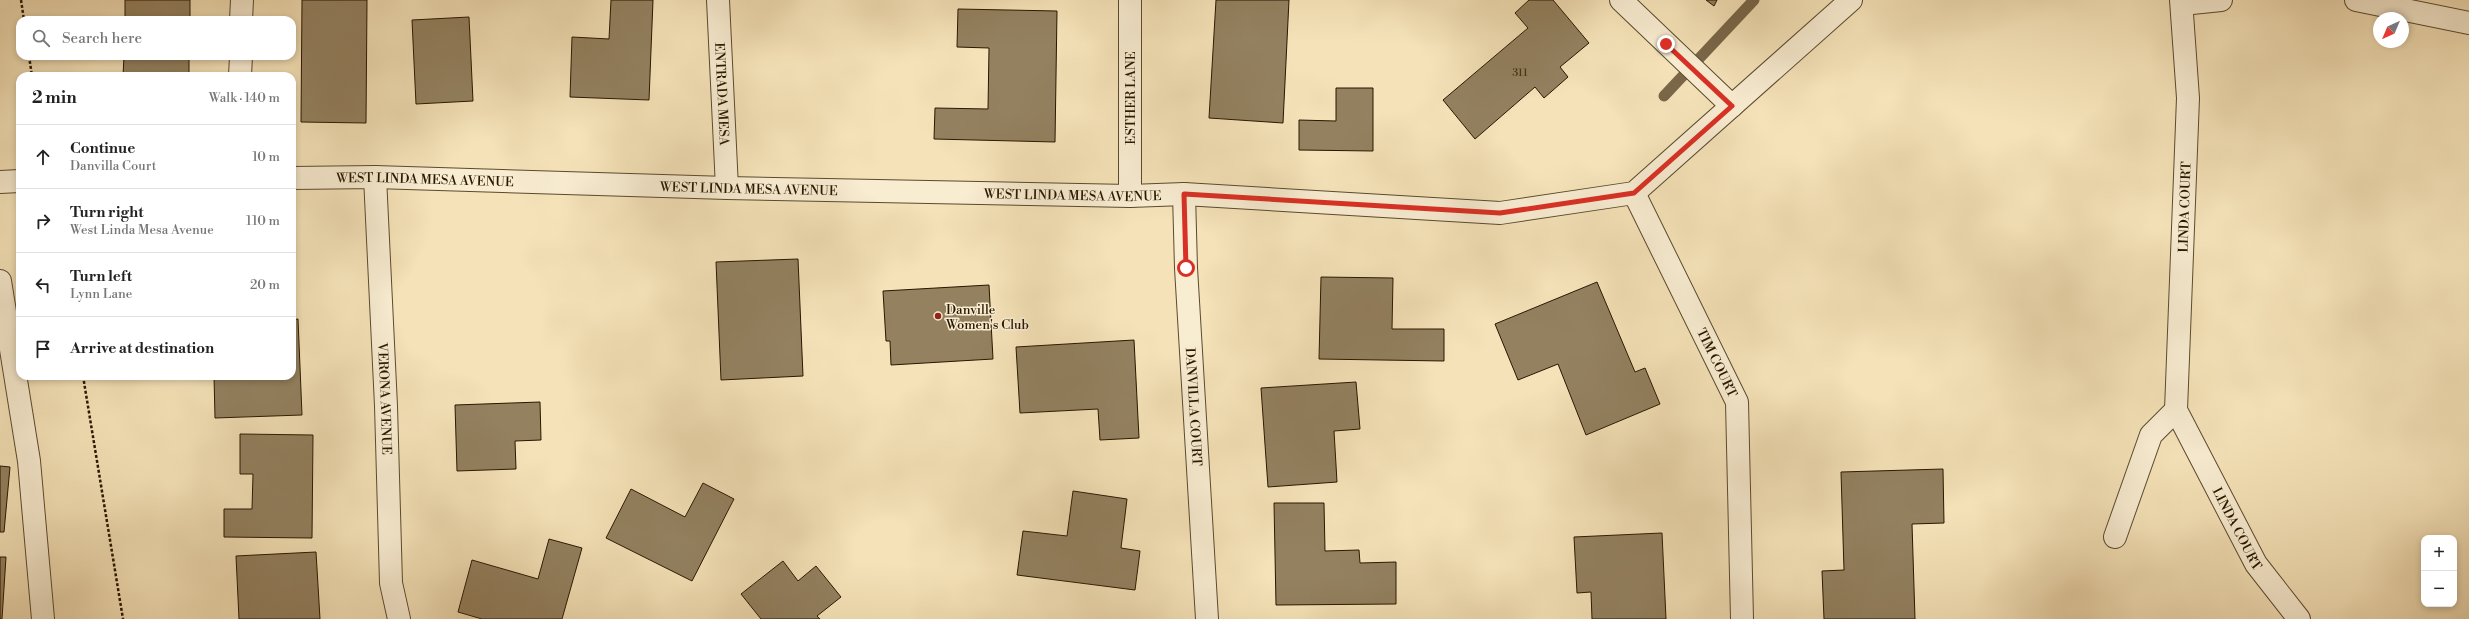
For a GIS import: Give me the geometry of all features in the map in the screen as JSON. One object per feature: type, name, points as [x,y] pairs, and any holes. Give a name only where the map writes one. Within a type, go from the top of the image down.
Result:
[{"type":"street","points":[[241,16],[242,0]]},
{"type":"street","name":"ENTRADA MESA","points":[[718,0],[727,188]]},
{"type":"street","name":"ESTHER LANE","points":[[1130,0],[1130,196]]},
{"type":"street","points":[[1621,0],[1732,106]]},
{"type":"street","points":[[1634,193],[1851,0]]},
{"type":"street","points":[[2182,2],[2221,0]]},
{"type":"street","points":[[2356,0],[2469,23]]},
{"type":"street","name":"LINDA COURT","points":[[2182,2],[2188,98],[2176,410],[2256,564],[2299,619]]},
{"type":"street","points":[[240,60],[240,72]]},
{"type":"street","name":"WEST LINDA MESA AVENUE","points":[[296,178],[374,177],[727,188],[1130,196],[1184,194],[1500,213],[1634,193]]},
{"type":"street","name":"VERONA AVENUE","points":[[374,177],[386,406],[391,583],[399,619]]},
{"type":"street","points":[[0,182],[16,181]]},
{"type":"street","name":"TIM COURT","points":[[1634,193],[1737,402],[1742,619]]},
{"type":"street","name":"DANVILLA COURT","points":[[1184,194],[1186,268],[1207,619]]},
{"type":"street","points":[[0,281],[29,461],[43,619]]},
{"type":"street","points":[[2115,537],[2152,435],[2176,410]]},
{"type":"path","points":[[21,0],[23,16]]},
{"type":"path","points":[[30,60],[31,72]]},
{"type":"path","points":[[84,380],[123,619]]},
{"type":"building","points":[[125,0],[190,0],[190,16],[125,16]]},
{"type":"building","points":[[302,0],[367,0],[366,123],[301,122]]},
{"type":"building","points":[[611,0],[653,0],[649,100],[570,97],[572,37],[609,39]]},
{"type":"building","points":[[1216,0],[1289,0],[1283,123],[1209,118]]},
{"type":"building","points":[[1529,0],[1553,0],[1589,43],[1560,67],[1568,77],[1544,98],[1535,87],[1475,139],[1443,100],[1528,28],[1515,13]]},
{"type":"building","points":[[1706,0],[1717,0],[1714,6]]},
{"type":"building","points":[[958,9],[1057,11],[1055,142],[934,139],[935,108],[988,109],[989,48],[957,47]]},
{"type":"building","points":[[469,17],[473,101],[416,104],[412,20]]},
{"type":"building","points":[[124,60],[189,60],[189,72],[123,72]]},
{"type":"building","points":[[1336,88],[1373,88],[1373,151],[1299,150],[1299,120],[1336,121]]},
{"type":"building","points":[[798,259],[803,376],[721,380],[716,262]]},
{"type":"building","points":[[1321,277],[1393,278],[1392,329],[1444,329],[1444,361],[1319,359]]},
{"type":"building","points":[[1597,282],[1635,372],[1645,368],[1660,404],[1586,435],[1558,364],[1518,380],[1495,324]]},
{"type":"building","name":"Danville Women's Club","points":[[989,285],[993,359],[891,365],[890,341],[886,341],[883,291]]},
{"type":"building","points":[[296,319],[298,319],[302,415],[215,418],[214,380],[296,380]]},
{"type":"building","points":[[1134,340],[1139,438],[1100,440],[1098,409],[1020,413],[1016,347]]},
{"type":"building","points":[[1356,382],[1360,429],[1334,431],[1337,482],[1268,487],[1261,388]]},
{"type":"building","points":[[540,402],[541,440],[515,441],[516,469],[457,471],[455,405]]},
{"type":"building","points":[[240,434],[313,435],[312,538],[224,537],[224,509],[252,509],[253,474],[240,474]]},
{"type":"building","points":[[0,466],[10,467],[4,532],[0,532]]},
{"type":"building","points":[[1943,469],[1944,523],[1912,524],[1915,619],[1824,619],[1822,571],[1844,570],[1841,472]]},
{"type":"building","points":[[703,483],[734,499],[692,581],[606,538],[631,489],[685,517]]},
{"type":"building","points":[[1073,491],[1127,499],[1121,548],[1140,551],[1135,590],[1017,575],[1023,531],[1067,536]]},
{"type":"building","points":[[1274,503],[1324,503],[1325,551],[1359,550],[1360,563],[1396,562],[1396,604],[1276,605]]},
{"type":"building","points":[[1662,533],[1666,619],[1592,619],[1591,592],[1577,593],[1574,537]]},
{"type":"building","points":[[549,539],[582,548],[562,619],[482,619],[458,612],[472,560],[538,579]]},
{"type":"building","points":[[316,552],[320,619],[239,619],[236,556]]},
{"type":"building","points":[[0,557],[6,557],[2,619],[0,619]]},
{"type":"building","points":[[783,561],[798,581],[816,566],[841,597],[817,616],[820,619],[761,619],[741,594]]},
{"type":"waterway","points":[[1664,96],[1754,0]]},
{"type":"place","name":"Danville Women's Club","points":[[938,316]]},
{"type":"route","points":[[1186,268],[1184,194],[1500,213],[1634,193],[1732,106],[1666,44]]}]
